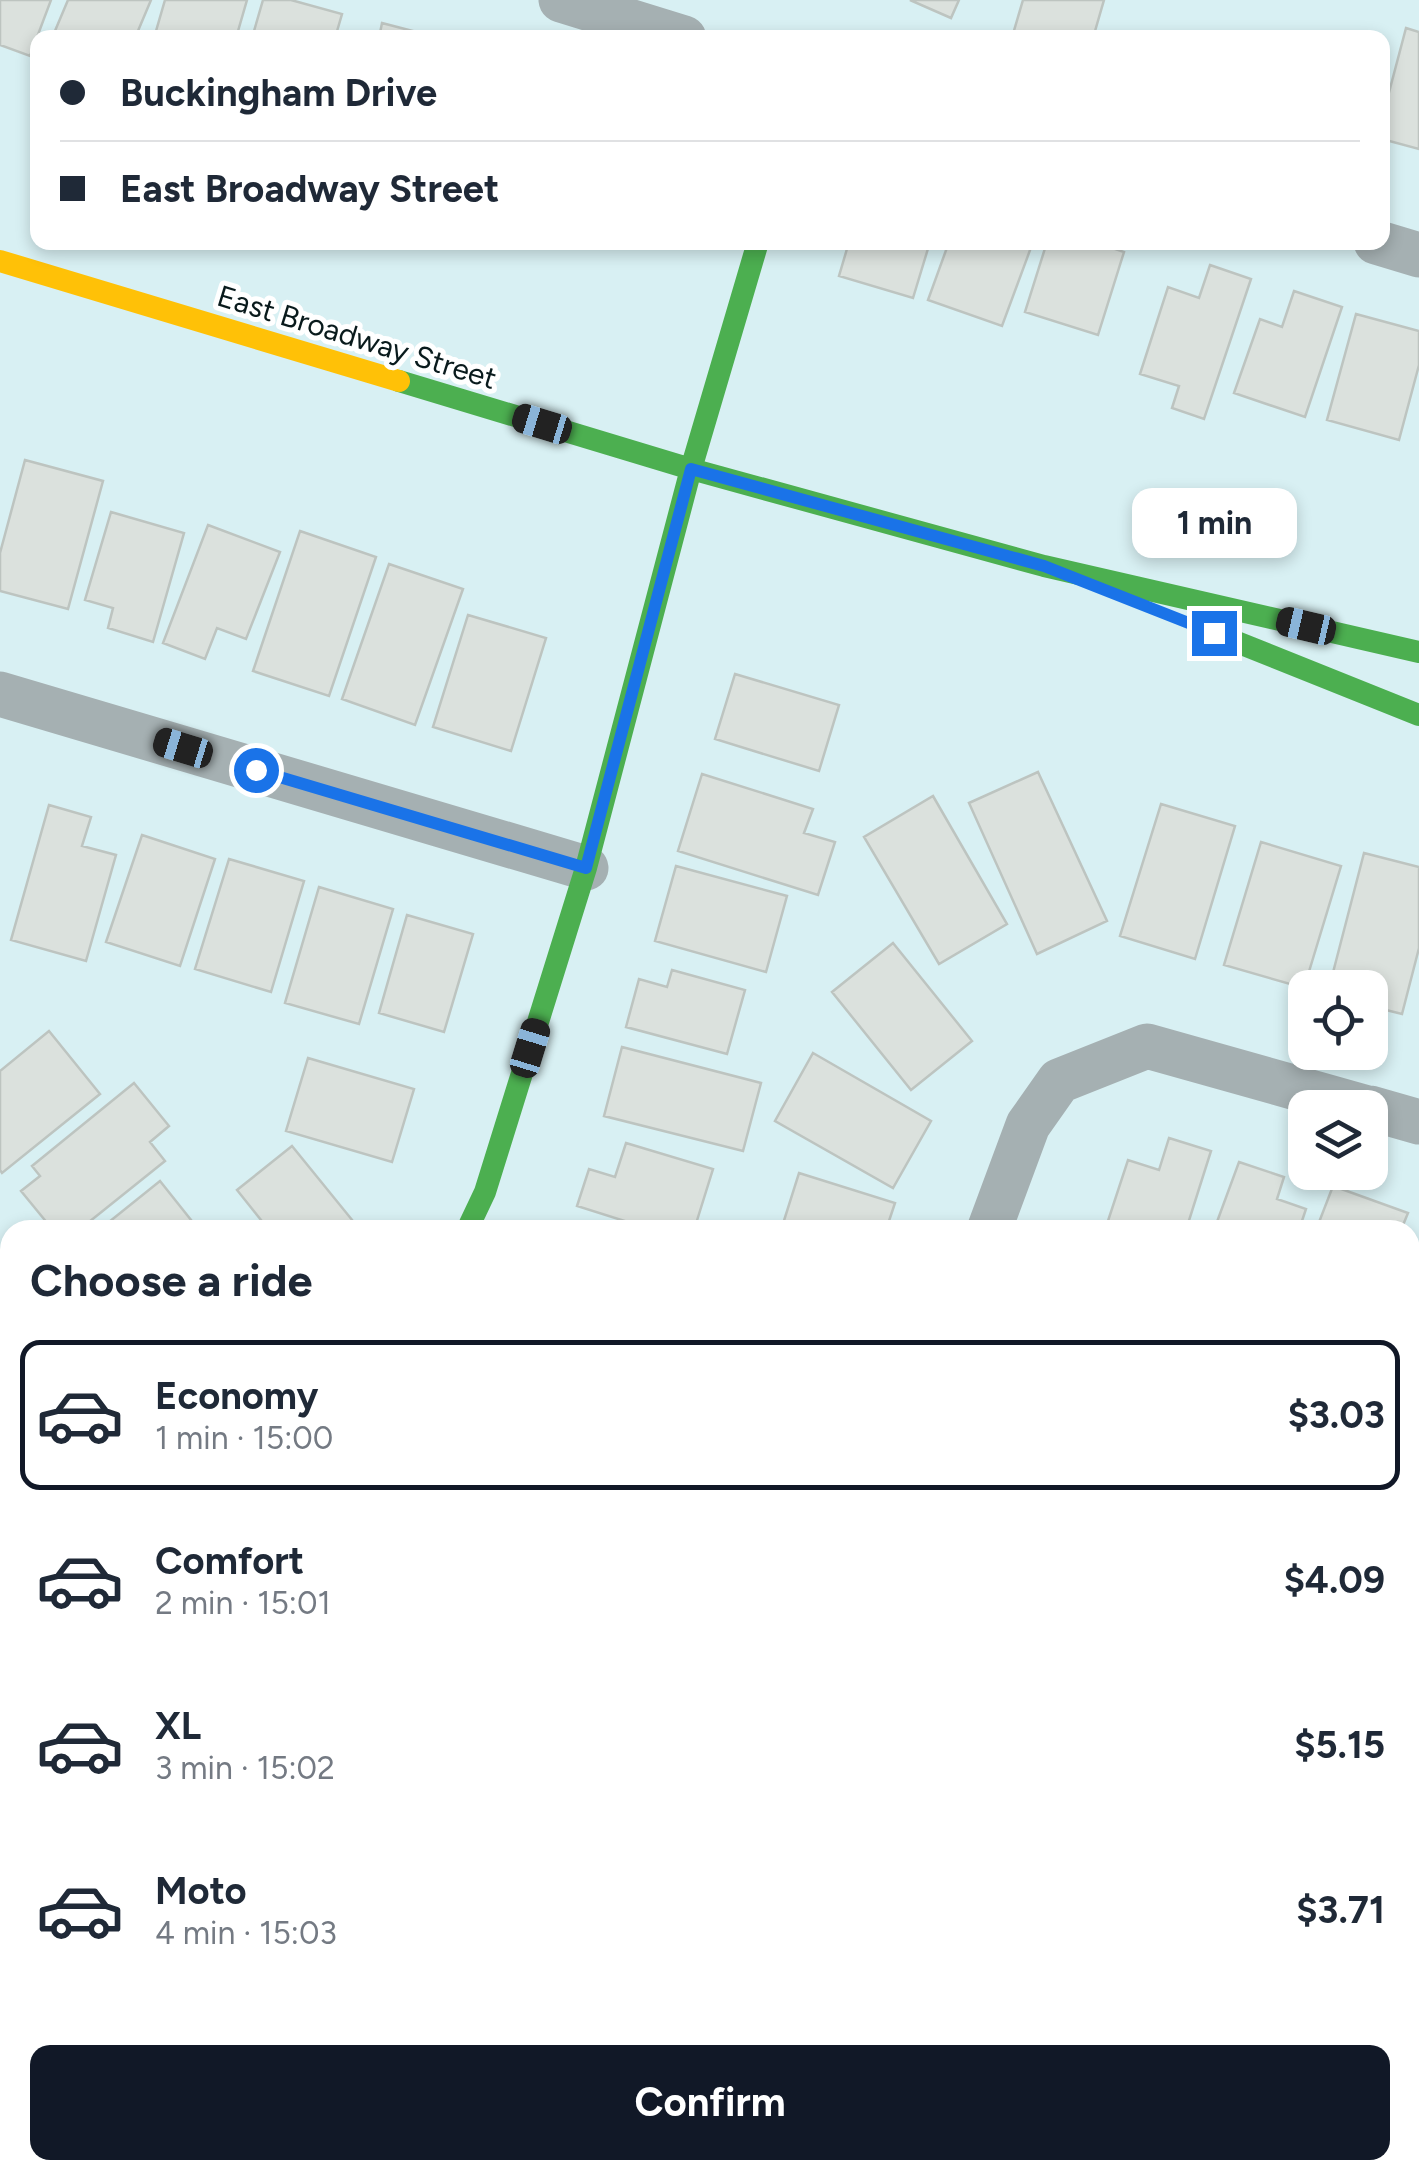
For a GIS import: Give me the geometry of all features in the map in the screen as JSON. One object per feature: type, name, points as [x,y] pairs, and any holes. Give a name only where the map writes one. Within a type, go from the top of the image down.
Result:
[{"type":"main road","points":[[471,1220],[484,1192],[586,868],[691,469],[756,250]]},
{"type":"main road","name":"East Broadway Street","points":[[0,262],[691,469],[1044,566],[1419,652]]},
{"type":"main road","name":"East Broadway Street","points":[[1044,566],[1419,714]]},
{"type":"street","points":[[561,0],[658,30]]},
{"type":"street","points":[[1390,246],[1419,255]]},
{"type":"street","points":[[0,694],[586,868]]},
{"type":"street","points":[[993,1220],[1028,1125],[1059,1081],[1147,1046],[1304,1090]]},
{"type":"street","points":[[1388,1113],[1419,1122]]},
{"type":"building","points":[[0,0],[51,0],[40,30],[30,30],[30,56],[0,45]]},
{"type":"building","points":[[68,0],[151,0],[138,30],[55,30]]},
{"type":"building","points":[[165,0],[247,0],[238,30],[156,30]]},
{"type":"building","points":[[263,0],[291,0],[342,14],[337,30],[254,30]]},
{"type":"building","points":[[910,0],[959,0],[951,18]]},
{"type":"building","points":[[1023,0],[1104,0],[1095,30],[1014,30]]},
{"type":"building","points":[[382,23],[409,30],[381,30]]},
{"type":"building","points":[[1406,28],[1419,32],[1419,149],[1390,141],[1390,89]]},
{"type":"building","points":[[847,250],[928,250],[913,298],[839,276]]},
{"type":"building","points":[[946,250],[1030,250],[1002,326],[928,300]]},
{"type":"building","points":[[1044,250],[1124,252],[1098,335],[1025,312]]},
{"type":"building","points":[[1210,265],[1251,279],[1204,419],[1172,408],[1179,386],[1140,374],[1168,287],[1199,298]]},
{"type":"building","points":[[1294,291],[1342,307],[1305,417],[1234,393],[1260,319],[1282,327]]},
{"type":"building","points":[[1356,314],[1419,331],[1419,365],[1399,440],[1327,420]]},
{"type":"building","points":[[25,460],[103,481],[68,609],[0,591],[0,553]]},
{"type":"building","points":[[111,512],[184,533],[153,642],[108,628],[113,608],[85,600]]},
{"type":"building","points":[[208,525],[280,552],[246,639],[217,628],[205,659],[163,643]]},
{"type":"building","points":[[300,531],[376,557],[329,696],[253,671]]},
{"type":"building","points":[[389,564],[463,589],[415,725],[342,699]]},
{"type":"building","points":[[468,615],[546,638],[511,751],[433,727]]},
{"type":"building","points":[[735,674],[839,705],[819,771],[715,739]]},
{"type":"building","points":[[1038,772],[1107,921],[1037,954],[969,803]]},
{"type":"building","points":[[702,774],[813,809],[804,833],[835,842],[818,895],[678,851]]},
{"type":"building","points":[[933,796],[1007,924],[939,964],[864,837]]},
{"type":"building","points":[[1161,804],[1235,826],[1195,959],[1120,936]]},
{"type":"building","points":[[49,805],[91,817],[82,846],[116,855],[86,961],[11,940]]},
{"type":"building","points":[[142,835],[215,859],[180,966],[106,942]]},
{"type":"building","points":[[1261,842],[1341,866],[1309,970],[1288,970],[1288,983],[1224,965]]},
{"type":"building","points":[[1364,853],[1419,867],[1419,948],[1402,1014],[1388,1010],[1388,970],[1334,970]]},
{"type":"building","points":[[229,859],[304,881],[271,992],[195,969]]},
{"type":"building","points":[[676,866],[787,896],[766,972],[655,941]]},
{"type":"building","points":[[319,887],[393,909],[359,1024],[285,1003]]},
{"type":"building","points":[[407,915],[473,934],[444,1032],[379,1013]]},
{"type":"building","points":[[893,943],[972,1041],[911,1090],[832,992]]},
{"type":"building","points":[[672,970],[745,990],[727,1054],[626,1027],[639,979],[667,987]]},
{"type":"building","points":[[49,1031],[100,1094],[2,1173],[0,1071]]},
{"type":"building","points":[[622,1047],[761,1083],[743,1151],[604,1116]]},
{"type":"building","points":[[813,1053],[931,1121],[893,1188],[775,1121]]},
{"type":"building","points":[[308,1058],[414,1089],[392,1162],[286,1131]]},
{"type":"building","points":[[134,1083],[169,1126],[150,1142],[165,1161],[91,1220],[45,1220],[21,1191],[40,1176],[32,1166]]},
{"type":"building","points":[[1169,1138],[1211,1151],[1189,1220],[1108,1220],[1128,1160],[1159,1170]]},
{"type":"building","points":[[626,1143],[713,1169],[697,1220],[621,1220],[577,1206],[589,1169],[615,1177]]},
{"type":"building","points":[[292,1146],[352,1220],[261,1220],[237,1190]]},
{"type":"building","points":[[1239,1162],[1284,1177],[1277,1199],[1306,1209],[1302,1220],[1218,1220]]},
{"type":"building","points":[[799,1173],[895,1203],[889,1220],[784,1220]]},
{"type":"building","points":[[160,1181],[191,1220],[111,1220]]},
{"type":"building","points":[[1331,1190],[1344,1190],[1408,1213],[1405,1220],[1320,1220]]},
{"type":"traffic: fast","points":[[472,1220],[485,1192],[586,868],[691,469],[756,250]]},
{"type":"traffic: fast","points":[[399,381],[691,469],[1044,566],[1419,652]]},
{"type":"traffic: fast","points":[[1214,633],[1419,715]]},
{"type":"traffic: slow","points":[[0,261],[399,381]]},
{"type":"route","points":[[256,770],[586,868],[691,469],[1044,566],[1214,633]]}]
